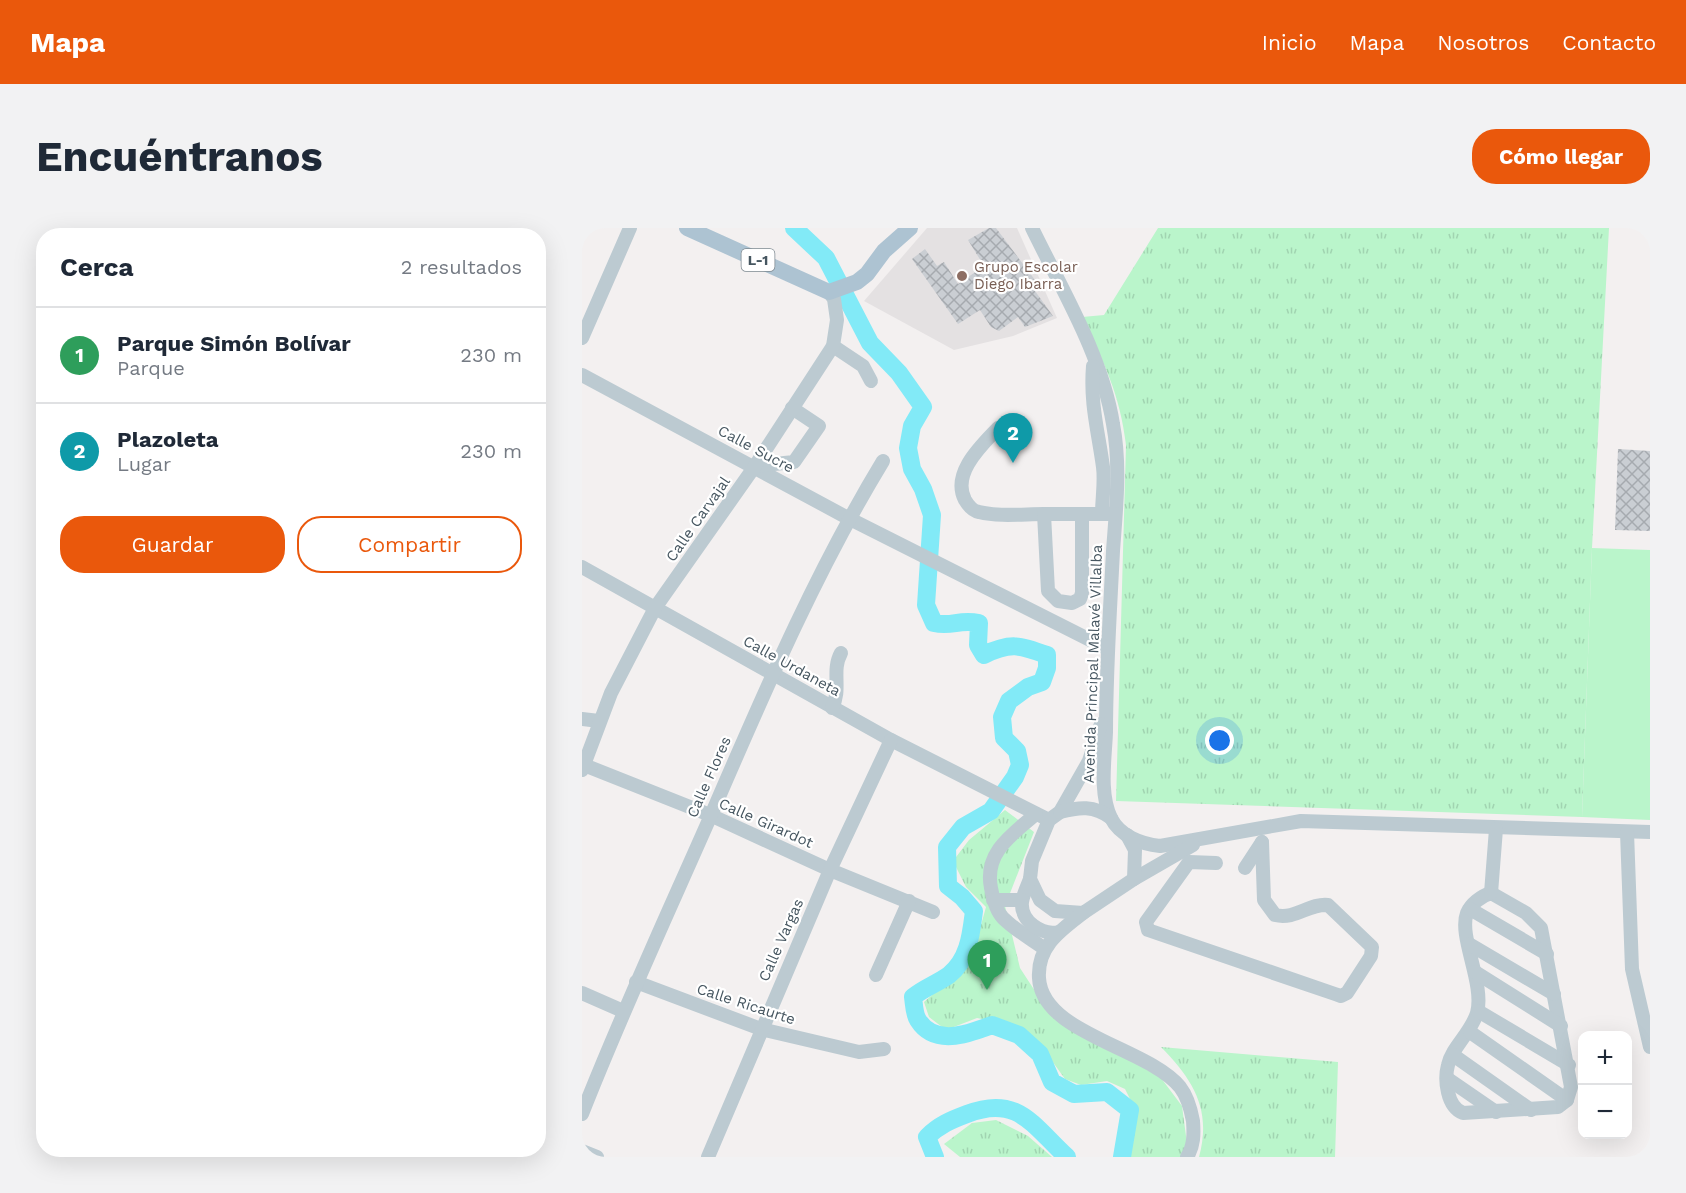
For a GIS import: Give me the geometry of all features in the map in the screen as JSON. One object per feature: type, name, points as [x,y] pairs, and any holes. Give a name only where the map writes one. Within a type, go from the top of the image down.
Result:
[{"type":"main road","name":"L-1","points":[[687,228],[832,291]]},
{"type":"main road","points":[[884,251],[888,228]]},
{"type":"main road","points":[[832,291],[857,282],[875,265],[884,251],[910,228]]},
{"type":"street","points":[[582,338],[630,228]]},
{"type":"street","name":"Avenida Principal Malavé Villalba","points":[[1032,228],[1094,358],[1109,402],[1114,426],[1118,471],[1109,514],[1105,793],[1111,818],[1126,835],[1137,841],[1160,846],[1199,841],[1301,821],[1496,829],[1650,832]]},
{"type":"street","name":"Calle Carvajal","points":[[583,768],[599,721],[655,608],[755,466],[833,346],[837,320],[832,291]]},
{"type":"street","points":[[833,346],[863,366],[871,381]]},
{"type":"street","name":"Calle Sucre","points":[[582,375],[848,518],[1108,649]]},
{"type":"street","points":[[755,466],[794,462],[819,426],[792,408]]},
{"type":"street","points":[[998,428],[977,449],[967,466],[963,486],[967,503],[980,512],[1109,514]]},
{"type":"street","name":"Calle Flores","points":[[582,1114],[623,1011],[772,675],[848,518],[883,461]]},
{"type":"street","points":[[1044,514],[1048,591],[1058,601],[1064,603],[1080,599],[1082,594],[1082,514]]},
{"type":"street","name":"Calle Urdaneta","points":[[582,567],[891,740],[1044,815]]},
{"type":"street","points":[[832,708],[837,686],[835,663],[841,653]]},
{"type":"street","points":[[1045,949],[1002,917],[993,900],[988,873],[994,855],[1005,840],[1044,815],[1089,761],[1106,708]]},
{"type":"street","points":[[582,719],[599,721]]},
{"type":"street","name":"Calle Vargas","points":[[708,1157],[830,870],[891,740]]},
{"type":"street","name":"Calle Girardot","points":[[583,768],[710,815],[830,870],[933,912]]},
{"type":"street","points":[[1044,815],[1080,807],[1101,810],[1111,818]]},
{"type":"street","points":[[1044,815],[1032,861],[1030,879],[1022,900],[1024,914],[1035,927],[1045,933],[1059,932]]},
{"type":"street","points":[[1245,868],[1273,825]]},
{"type":"street","points":[[1491,893],[1496,829]]},
{"type":"street","points":[[1627,832],[1632,969],[1650,1047]]},
{"type":"street","points":[[1126,835],[1135,850],[1134,879]]},
{"type":"street","points":[[1187,1157],[1194,1134],[1193,1122],[1191,1110],[1180,1088],[1157,1067],[1083,1031],[1052,1008],[1039,985],[1038,974],[1045,949],[1059,932],[1134,879],[1199,841]]},
{"type":"street","points":[[1215,863],[1189,862],[1146,922],[1148,930],[1341,996],[1347,993],[1371,956],[1372,947],[1328,905],[1321,904],[1297,915],[1275,915],[1264,900],[1262,842]]},
{"type":"street","points":[[1030,879],[1040,900],[1047,907],[1055,911],[1083,913]]},
{"type":"street","points":[[1491,893],[1518,907],[1541,928],[1569,1065],[1571,1087],[1567,1100],[1558,1107],[1463,1113],[1456,1110],[1449,1100],[1447,1065],[1470,1032],[1478,1011],[1475,972],[1466,922],[1470,909],[1476,901],[1491,893]]},
{"type":"street","points":[[993,900],[1022,900]]},
{"type":"street","points":[[876,975],[909,901]]},
{"type":"street","points":[[1470,909],[1546,954]]},
{"type":"street","points":[[1469,945],[1554,994]]},
{"type":"street","points":[[1475,972],[1561,1026]]},
{"type":"street","name":"Calle Ricaurte","points":[[636,982],[761,1029],[859,1052],[884,1049]]},
{"type":"street","points":[[582,993],[623,1011]]},
{"type":"street","points":[[1478,1011],[1569,1065]]},
{"type":"street","points":[[1470,1032],[1567,1100]]},
{"type":"street","points":[[1453,1055],[1531,1110]]},
{"type":"street","points":[[1448,1079],[1496,1112]]},
{"type":"shaded area","name":"Grupo Escolar Diego Ibarra","points":[[927,228],[1017,228],[1057,318],[1013,336],[954,350],[864,301]]},
{"type":"green space","points":[[1158,228],[1609,228],[1592,548],[1582,817],[1116,801],[1126,445],[1115,394],[1082,317],[1104,315]]},
{"type":"green space","points":[[1592,548],[1650,550],[1650,820],[1582,817]]},
{"type":"green space","points":[[1005,810],[1034,832],[1005,906],[1020,968],[1048,1011],[1161,1078],[1182,1106],[1188,1151],[1183,1157],[1127,1157],[1137,1113],[1125,1089],[1107,1081],[1081,1085],[1065,1079],[1037,1040],[1020,1027],[977,1018],[946,1030],[929,1017],[924,1002],[971,961],[986,907],[966,887],[953,861],[969,840]]},
{"type":"green space","points":[[1161,1047],[1338,1062],[1335,1157],[1199,1157],[1203,1124],[1197,1096],[1182,1071]]},
{"type":"green space","points":[[996,1120],[1028,1136],[1052,1157],[960,1157],[944,1144],[972,1123]]},
{"type":"building","points":[[989,228],[996,228],[1035,280],[1030,284],[1053,316],[1025,327],[1018,317],[999,331],[991,327],[980,310],[958,324],[912,259],[925,249],[937,266],[944,262],[958,284],[984,266],[968,240]]},
{"type":"building","points":[[1618,449],[1650,451],[1650,531],[1615,530]]},
{"type":"waterway","points":[[794,228],[826,258],[870,343],[899,373],[923,407],[912,426],[908,448],[912,469],[923,489],[932,515],[926,605],[934,623],[979,623],[978,645],[984,655],[1001,648],[1015,646],[1047,655],[1047,668],[1042,682],[1028,687],[1009,701],[1002,717],[1004,738],[1017,751],[1020,765],[1015,777],[991,811],[963,827],[947,847],[948,886],[974,911],[970,937],[965,954],[956,969],[913,997],[916,1015],[925,1028],[943,1036],[973,1032],[992,1025],[1019,1035],[1040,1054],[1052,1082],[1074,1094],[1107,1092],[1130,1110],[1122,1157]]},
{"type":"waterway","points":[[935,1157],[927,1137],[936,1129],[967,1114],[999,1108],[1023,1116],[1067,1157]]},
{"type":"place","name":"Grupo Escolar Diego Ibarra","points":[[962,276]]},
{"type":"place","name":"Plazoleta","points":[[1013,463]]},
{"type":"place","name":"Parque Simón Bolívar","points":[[987,990]]}]
